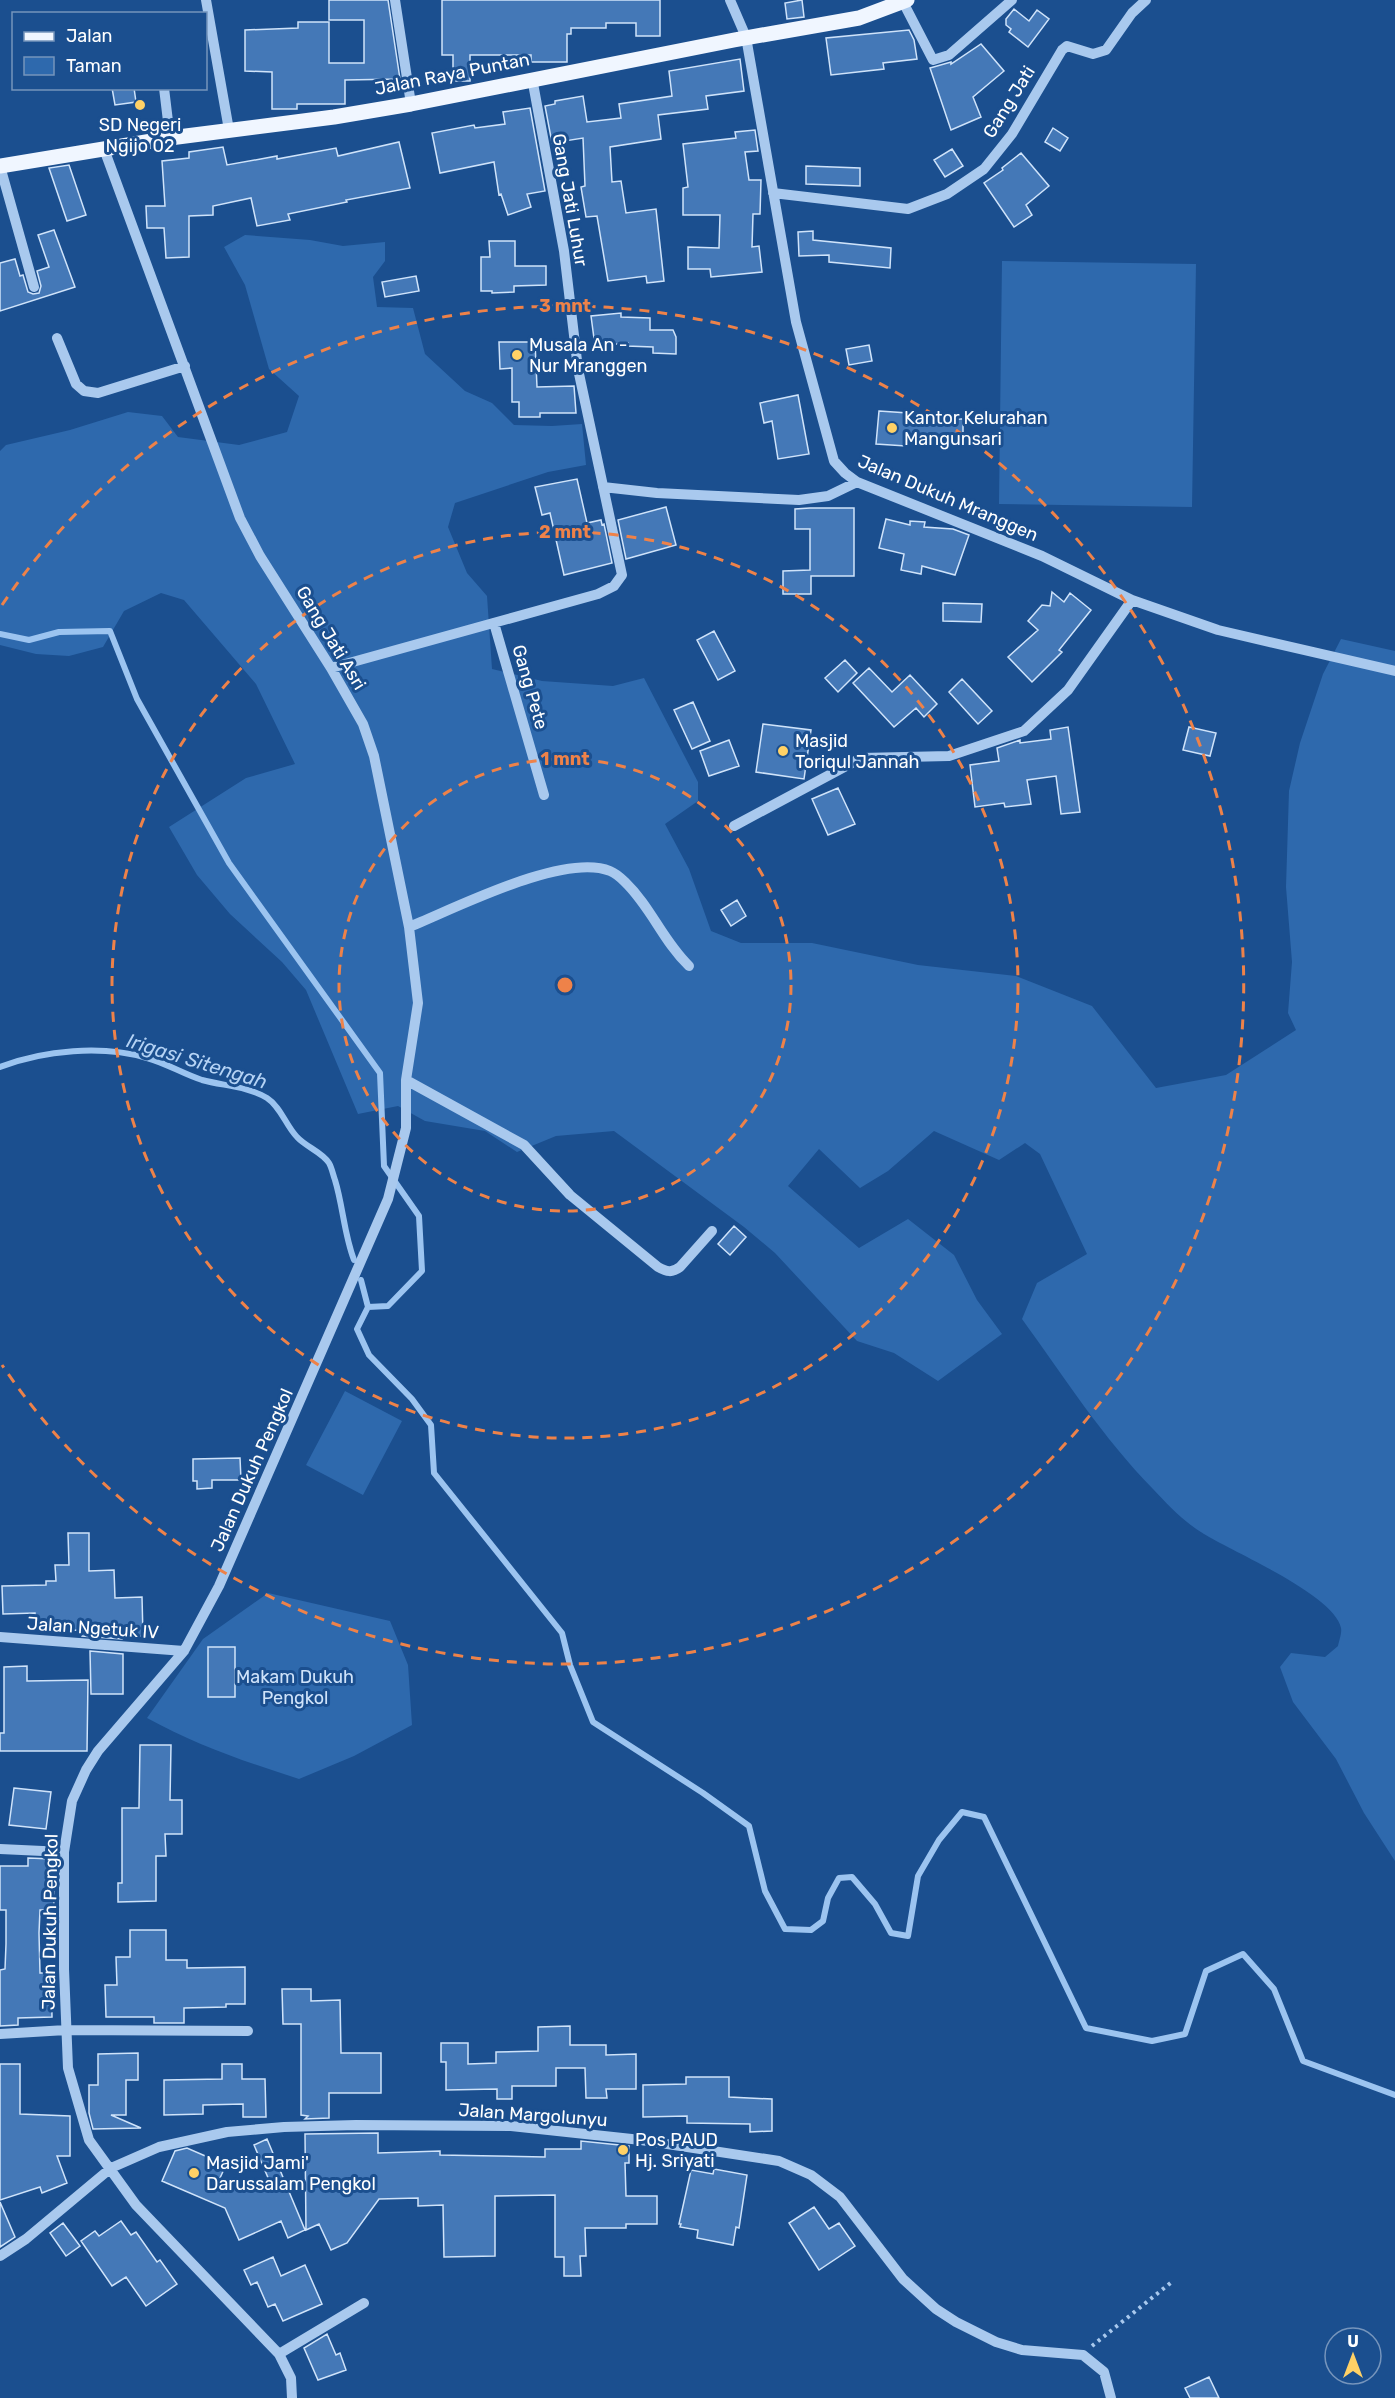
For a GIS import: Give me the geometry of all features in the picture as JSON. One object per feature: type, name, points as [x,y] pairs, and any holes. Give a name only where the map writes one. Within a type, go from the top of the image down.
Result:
[{"type":"main road","name":"Jalan Raya Puntan","points":[[0,166],[170,138],[333,117],[411,104],[532,78],[859,18],[905,1]]},
{"type":"street","points":[[206,0],[229,130]]},
{"type":"street","points":[[395,0],[411,104]]},
{"type":"street","name":"Jalan Dukuh Mranggen","points":[[730,0],[746,37],[796,322],[834,461],[844,473],[857,482],[1042,556],[1132,600],[1244,638],[1395,671]]},
{"type":"street","points":[[905,1],[933,60],[949,55],[1012,0]]},
{"type":"street","name":"Gang Jati","points":[[773,193],[908,209],[947,194],[984,169],[1012,134],[1062,50],[1067,46],[1093,54],[1106,50],[1132,13],[1146,0]]},
{"type":"street","name":"Gang Jati Luhur","points":[[494,623],[598,594],[614,585],[622,575],[578,369],[564,251],[532,78]]},
{"type":"street","points":[[164,90],[170,138]]},
{"type":"street","name":"Gang Jati Asri","points":[[104,149],[240,518],[260,556],[331,668],[363,724],[375,756],[409,927],[418,1004],[406,1080],[406,1128],[396,1169]]},
{"type":"street","points":[[0,166],[34,287]]},
{"type":"street","points":[[57,338],[76,384],[84,391],[98,393],[185,366]]},
{"type":"street","points":[[603,487],[657,494],[799,500],[828,496],[857,482]]},
{"type":"street","points":[[734,826],[861,758],[949,756],[1024,731],[1068,690],[1132,600]]},
{"type":"street","points":[[331,668],[494,623]]},
{"type":"street","name":"Gang Pete","points":[[494,623],[544,795]]},
{"type":"street","points":[[409,927],[529,878],[573,869],[595,868],[611,871],[623,881],[644,903],[677,954],[689,966]]},
{"type":"street","points":[[406,1080],[524,1145],[570,1195],[658,1267],[666,1271],[674,1271],[680,1267],[712,1231]]},
{"type":"street","name":"Jalan Dukuh Pengkol","points":[[292,2398],[291,2378],[279,2354],[136,2205],[89,2140],[68,2068],[64,1852],[72,1801],[86,1770],[119,1726],[184,1651],[219,1586],[388,1199],[396,1169]]},
{"type":"street","name":"Jalan Ngetuk IV","points":[[0,1637],[184,1651]]},
{"type":"street","points":[[0,1849],[64,1852]]},
{"type":"street","points":[[0,2034],[66,2030],[248,2031]]},
{"type":"street","name":"Jalan Margolunyu","points":[[0,2256],[26,2239],[111,2168],[159,2147],[226,2132],[284,2127],[512,2126],[551,2129],[779,2161],[811,2175],[840,2197],[903,2279],[936,2309],[956,2322],[982,2337],[1022,2350],[1083,2355]]},
{"type":"street","points":[[279,2354],[364,2303]]},
{"type":"street","points":[[1083,2355],[1104,2372],[1111,2398]]},
{"type":"path","points":[[1083,2355],[1097,2340],[1173,2281]]},
{"type":"green space","points":[[245,235],[310,240],[343,246],[385,242],[385,261],[373,277],[377,307],[413,308],[425,354],[465,391],[492,403],[514,425],[582,424],[586,465],[548,472],[455,503],[448,527],[467,573],[487,596],[492,669],[542,681],[613,686],[644,678],[698,782],[698,801],[665,824],[689,869],[711,931],[741,943],[812,943],[918,965],[1016,976],[1092,1006],[1156,1088],[1226,1075],[1296,1030],[1288,1013],[1292,962],[1286,887],[1289,791],[1300,743],[1323,674],[1341,639],[1395,651],[1395,1861],[1364,1813],[1336,1759],[1293,1702],[1280,1667],[1291,1653],[1325,1657],[1338,1646],[1341,1628],[1335,1615],[1303,1589],[1204,1534],[1177,1513],[1117,1449],[1084,1407],[1022,1319],[1037,1283],[1087,1254],[1040,1154],[1025,1143],[999,1160],[934,1131],[888,1171],[860,1188],[819,1149],[788,1186],[859,1248],[908,1219],[954,1255],[977,1300],[1002,1334],[938,1381],[894,1353],[857,1341],[775,1253],[744,1227],[614,1131],[556,1136],[517,1152],[485,1131],[425,1121],[398,1106],[358,1114],[306,990],[282,962],[230,914],[197,875],[169,827],[246,778],[295,764],[256,684],[184,600],[161,593],[124,611],[103,647],[69,656],[36,654],[0,645],[0,451],[6,445],[70,430],[128,412],[162,416],[178,437],[239,445],[287,432],[299,396],[269,369],[245,285],[224,247]]},
{"type":"green space","points":[[1002,261],[1196,264],[1192,507],[999,504]]},
{"type":"green space","points":[[345,1391],[402,1421],[363,1495],[306,1465]]},
{"type":"green space","name":"Makam Dukuh Pengkol","points":[[268,1593],[390,1621],[408,1665],[412,1725],[354,1756],[299,1779],[184,1737],[147,1718],[203,1639]]},
{"type":"building","points":[[329,0],[388,0],[400,79],[345,80],[345,104],[297,104],[297,109],[272,109],[272,72],[245,71],[245,30],[298,28],[298,22],[329,22],[329,63],[364,63],[364,20],[329,20]]},
{"type":"building","points":[[442,0],[660,0],[660,36],[636,36],[636,23],[606,23],[606,28],[571,28],[571,34],[567,34],[567,62],[531,62],[531,55],[470,55],[470,81],[453,81],[453,55],[442,55]]},
{"type":"building","points":[[802,0],[804,17],[787,19],[785,3]]},
{"type":"building","points":[[1014,9],[1029,21],[1037,10],[1049,19],[1028,47],[1009,32],[1011,29],[1006,25],[1006,19]]},
{"type":"building","points":[[909,30],[914,40],[917,59],[883,63],[884,69],[831,75],[826,38]]},
{"type":"building","points":[[981,44],[1004,71],[973,97],[981,117],[951,130],[930,68],[951,62],[951,64]]},
{"type":"building","points":[[740,59],[744,91],[706,96],[708,109],[658,115],[661,139],[610,147],[612,182],[621,181],[626,213],[656,209],[664,281],[647,283],[646,276],[608,281],[597,216],[586,217],[581,187],[585,186],[583,138],[552,143],[545,106],[555,104],[555,101],[583,96],[587,122],[621,118],[619,104],[672,96],[669,71]]},
{"type":"building","points":[[112,90],[134,90],[136,102],[115,105]]},
{"type":"building","points":[[530,108],[545,191],[527,194],[531,207],[508,215],[501,194],[499,195],[494,162],[440,173],[432,133],[474,125],[475,128],[505,124],[503,112]]},
{"type":"building","points":[[1053,128],[1068,138],[1060,151],[1045,142]]},
{"type":"building","points":[[755,130],[758,151],[745,152],[749,180],[761,180],[760,214],[753,214],[752,247],[759,246],[762,272],[711,277],[710,269],[688,269],[688,247],[719,248],[720,215],[683,215],[683,188],[688,187],[683,144],[736,138],[735,132]]},
{"type":"building","points":[[399,142],[410,188],[288,214],[290,220],[257,226],[251,198],[213,206],[213,215],[189,216],[189,257],[166,258],[164,228],[147,228],[146,206],[165,206],[162,161],[189,158],[189,152],[223,147],[227,165],[336,148],[338,156]]},
{"type":"building","points":[[952,149],[963,166],[945,177],[934,160]]},
{"type":"building","points":[[1021,153],[1049,186],[1026,205],[1032,215],[1014,227],[984,183],[1003,170],[1002,168]]},
{"type":"building","points":[[69,165],[86,215],[67,221],[49,168]]},
{"type":"building","points":[[806,166],[860,168],[860,186],[806,184]]},
{"type":"building","points":[[54,230],[75,287],[0,311],[0,263],[15,259],[28,292],[39,293],[41,286],[37,271],[49,267],[38,235]]},
{"type":"building","points":[[813,231],[813,240],[891,248],[890,268],[829,262],[829,255],[799,256],[798,232]]},
{"type":"building","points":[[489,241],[515,241],[515,266],[546,266],[546,285],[514,286],[514,292],[481,291],[481,257],[490,257]]},
{"type":"building","points":[[416,276],[419,291],[385,297],[382,282]]},
{"type":"building","points":[[621,313],[621,317],[650,318],[650,330],[673,330],[676,337],[676,354],[653,353],[653,347],[627,346],[628,343],[595,346],[591,316]]},
{"type":"building","points":[[499,342],[535,342],[537,387],[574,386],[576,413],[540,413],[540,417],[519,417],[519,402],[512,402],[512,368],[500,369]]},
{"type":"building","points":[[869,345],[872,361],[849,365],[846,349]]},
{"type":"building","points":[[798,395],[809,454],[778,459],[772,421],[764,423],[760,403]]},
{"type":"building","points":[[879,411],[908,413],[908,419],[963,419],[963,436],[907,436],[906,446],[876,444]]},
{"type":"building","points":[[577,479],[587,523],[601,520],[602,525],[604,524],[612,563],[564,575],[550,513],[542,515],[535,487]]},
{"type":"building","points":[[666,507],[676,545],[626,559],[618,520]]},
{"type":"building","points":[[854,508],[854,576],[811,576],[811,594],[783,594],[783,571],[810,570],[810,529],[795,529],[795,509]]},
{"type":"building","points":[[886,519],[910,525],[910,521],[925,522],[924,527],[953,529],[969,535],[955,575],[922,566],[921,574],[901,570],[904,554],[879,548]]},
{"type":"building","points":[[1052,592],[1064,602],[1070,593],[1091,610],[1059,650],[1062,652],[1032,682],[1008,657],[1038,630],[1028,621],[1042,605],[1050,606]]},
{"type":"building","points":[[943,603],[982,604],[981,622],[943,621]]},
{"type":"building","points":[[714,631],[735,671],[718,680],[697,640]]},
{"type":"building","points":[[845,660],[857,673],[838,692],[825,678]]},
{"type":"building","points":[[869,668],[892,692],[910,675],[937,704],[924,717],[916,708],[894,727],[853,683]]},
{"type":"building","points":[[962,679],[992,711],[978,724],[949,692]]},
{"type":"building","points":[[693,702],[710,741],[692,749],[674,710]]},
{"type":"building","name":"Masjid Toriqul Jannah","points":[[763,724],[811,730],[804,779],[756,772]]},
{"type":"building","points":[[1068,727],[1080,812],[1061,814],[1056,776],[1027,780],[1031,804],[1005,807],[1004,803],[975,807],[970,765],[999,761],[997,748],[1020,740],[1020,743],[1051,739],[1050,730]]},
{"type":"building","points":[[1189,727],[1216,733],[1210,756],[1183,750]]},
{"type":"building","points":[[729,740],[739,766],[709,776],[700,751]]},
{"type":"building","points":[[838,788],[855,824],[828,835],[812,799]]},
{"type":"building","points":[[737,900],[746,916],[731,926],[721,910]]},
{"type":"building","points":[[734,1226],[746,1237],[730,1255],[718,1244]]},
{"type":"building","points":[[240,1458],[241,1480],[212,1480],[212,1488],[197,1489],[197,1481],[193,1481],[193,1459]]},
{"type":"building","points":[[68,1533],[89,1533],[89,1571],[114,1570],[115,1598],[142,1597],[143,1636],[122,1637],[122,1639],[82,1636],[82,1630],[47,1631],[47,1628],[36,1628],[35,1613],[3,1614],[2,1586],[46,1585],[46,1581],[56,1581],[55,1565],[69,1565]]},
{"type":"building","points":[[208,1647],[235,1647],[235,1697],[208,1697]]},
{"type":"building","points":[[90,1651],[123,1654],[123,1694],[91,1694]]},
{"type":"building","points":[[27,1666],[27,1681],[88,1680],[87,1751],[0,1751],[0,1733],[4,1733],[4,1667]]},
{"type":"building","points":[[140,1745],[171,1745],[170,1800],[182,1800],[182,1834],[165,1834],[166,1856],[156,1856],[156,1901],[118,1902],[118,1883],[122,1883],[122,1808],[139,1808]]},
{"type":"building","points":[[14,1788],[51,1792],[46,1829],[9,1825]]},
{"type":"building","points":[[28,1858],[53,1859],[54,1910],[40,1910],[39,1933],[40,1973],[51,1973],[52,2017],[18,2018],[18,2025],[0,2026],[0,1970],[5,1969],[6,1910],[0,1910],[0,1866],[28,1866]]},
{"type":"building","points":[[130,1930],[166,1930],[166,1960],[187,1960],[187,1968],[245,1967],[245,2004],[184,2008],[184,2023],[154,2023],[154,2017],[106,2017],[105,1985],[117,1985],[116,1957],[130,1957]]},
{"type":"building","points":[[282,1989],[311,1989],[311,2001],[340,2000],[341,2053],[381,2053],[381,2093],[329,2093],[329,2118],[305,2119],[308,2116],[301,2115],[301,2024],[283,2024]]},
{"type":"building","points":[[570,2026],[570,2045],[606,2045],[606,2055],[636,2054],[636,2089],[606,2089],[607,2098],[586,2098],[585,2068],[556,2068],[556,2086],[512,2086],[512,2099],[497,2099],[497,2089],[446,2090],[446,2062],[441,2062],[441,2043],[468,2043],[468,2064],[496,2063],[496,2052],[538,2051],[538,2027]]},
{"type":"building","points":[[138,2053],[138,2080],[126,2080],[126,2115],[111,2115],[141,2128],[93,2129],[89,2113],[89,2085],[98,2085],[98,2054]]},
{"type":"building","points":[[0,2064],[20,2064],[20,2114],[70,2116],[70,2156],[57,2156],[67,2183],[42,2193],[40,2187],[0,2200]]},
{"type":"building","points":[[222,2064],[242,2064],[242,2079],[265,2079],[266,2117],[243,2117],[243,2104],[203,2105],[203,2114],[164,2115],[164,2080],[222,2079]]},
{"type":"building","points":[[686,2077],[729,2077],[729,2097],[772,2099],[772,2131],[750,2132],[750,2124],[687,2123],[687,2116],[643,2117],[643,2085],[686,2084]]},
{"type":"building","points":[[378,2133],[378,2153],[440,2151],[440,2155],[545,2157],[545,2149],[581,2149],[581,2141],[629,2146],[629,2163],[625,2163],[626,2196],[657,2196],[657,2224],[626,2224],[626,2228],[585,2228],[586,2256],[580,2256],[581,2276],[564,2276],[564,2257],[555,2257],[555,2195],[495,2196],[495,2256],[444,2257],[443,2205],[418,2206],[418,2198],[379,2199],[347,2243],[331,2250],[319,2224],[306,2230],[305,2134]]},
{"type":"building","points":[[267,2139],[305,2230],[288,2238],[281,2221],[239,2240],[225,2208],[162,2181],[175,2151],[187,2148],[226,2165],[214,2191],[269,2180],[254,2145]]},
{"type":"building","points":[[714,2169],[747,2175],[739,2228],[736,2227],[733,2245],[697,2238],[698,2230],[680,2227],[681,2224],[679,2224],[691,2170],[713,2174]]},
{"type":"building","points":[[0,2202],[15,2237],[0,2247]]},
{"type":"building","points":[[814,2207],[829,2229],[839,2223],[855,2246],[819,2270],[789,2223]]},
{"type":"building","points":[[121,2221],[131,2235],[136,2232],[157,2262],[160,2260],[177,2284],[146,2306],[126,2277],[112,2286],[81,2241],[95,2231],[99,2236]]},
{"type":"building","points":[[63,2223],[80,2246],[66,2256],[50,2233]]},
{"type":"building","points":[[273,2257],[281,2276],[305,2265],[322,2304],[283,2321],[275,2304],[268,2307],[257,2282],[251,2285],[244,2270]]},
{"type":"building","points":[[327,2334],[336,2355],[340,2353],[346,2370],[318,2380],[304,2348]]},
{"type":"building","points":[[1209,2377],[1219,2398],[1190,2398],[1185,2388]]},
{"type":"waterway","points":[[0,634],[29,640],[59,632],[110,631],[137,699],[229,863],[380,1073],[384,1166],[419,1216],[422,1271],[388,1306],[368,1307],[357,1329],[369,1355],[412,1399],[431,1425],[434,1473],[562,1633],[570,1665],[593,1722],[703,1793],[749,1826],[765,1891],[785,1929],[811,1930],[823,1921],[828,1898],[839,1878],[852,1877],[875,1904],[891,1933],[908,1936],[918,1876],[939,1840],[962,1812],[984,1817],[1086,2028],[1152,2041],[1185,2034],[1206,1971],[1243,1954],[1274,1989],[1303,2061],[1395,2095]]},
{"type":"waterway","name":"Irigasi Sitengah","points":[[0,1067],[35,1057],[73,1051],[130,1054],[161,1063],[202,1080],[243,1089],[267,1098],[276,1106],[297,1137],[329,1163],[338,1190],[354,1260]]},
{"type":"waterway","name":"Irigasi Sitengah","points":[[361,1280],[368,1307]]},
{"type":"place","name":"SD Negeri Ngijo 02","points":[[140,105]]},
{"type":"place","name":"Musala An - Nur Mranggen","points":[[517,355]]},
{"type":"place","name":"Kantor Kelurahan Mangunsari","points":[[892,428]]},
{"type":"place","name":"Masjid Toriqul Jannah","points":[[783,751]]},
{"type":"place","name":"Pos PAUD Hj. Sriyati","points":[[623,2150]]},
{"type":"place","name":"Masjid Jami' Darussalam Pengkol","points":[[194,2173]]}]
